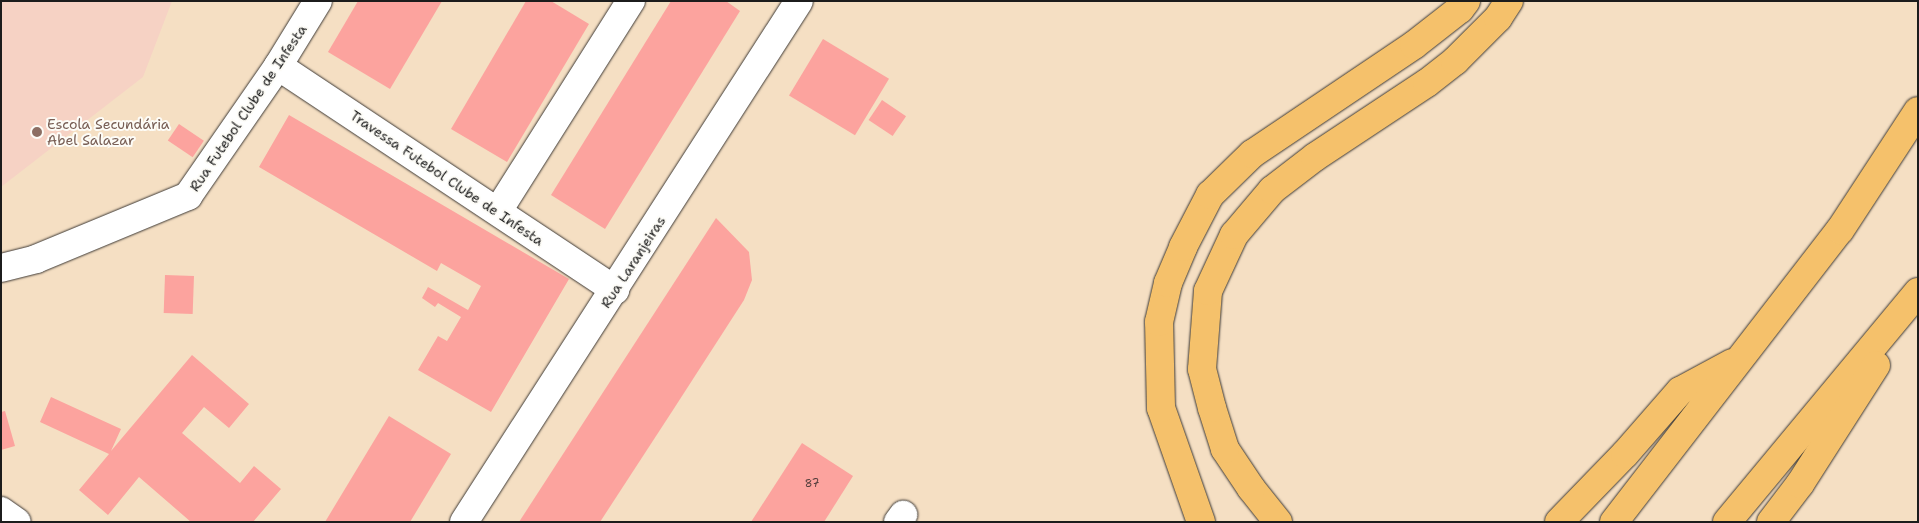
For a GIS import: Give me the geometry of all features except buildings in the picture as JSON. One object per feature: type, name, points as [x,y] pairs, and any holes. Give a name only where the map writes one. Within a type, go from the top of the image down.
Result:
[{"type":"highway","points":[[1201,522],[1161,408],[1159,322],[1168,283],[1183,247],[1210,195],[1252,154],[1414,45],[1460,9],[1466,1]]},
{"type":"highway","points":[[1278,522],[1251,488],[1225,449],[1212,408],[1202,370],[1208,291],[1234,235],[1272,190],[1315,157],[1420,88],[1455,61],[1498,18],[1510,1]]},
{"type":"highway","points":[[1614,522],[1840,230],[1918,111]]},
{"type":"highway","points":[[1727,522],[1918,292]]},
{"type":"highway","points":[[1771,522],[1800,484],[1918,299]]},
{"type":"highway","points":[[1559,522],[1625,454],[1680,391],[1742,358]]},
{"type":"street","name":"Rua Futebol Clube de Infesta","points":[[1,268],[36,259],[188,196],[278,66],[318,1]]},
{"type":"street","points":[[498,211],[631,1]]},
{"type":"street","name":"Rua Laranjeiras","points":[[464,522],[615,290],[789,5]]},
{"type":"street","name":"Travessa Futebol Clube de Infesta","points":[[278,66],[615,290]]},
{"type":"street","points":[[1,511],[17,522]]},
{"type":"shaded area","name":"Escola Secundária Abel Salazar","points":[[1,1],[172,1],[143,77],[1,187]]},
{"type":"place","name":"Escola Secundária Abel Salazar","points":[[37,132]]}]
